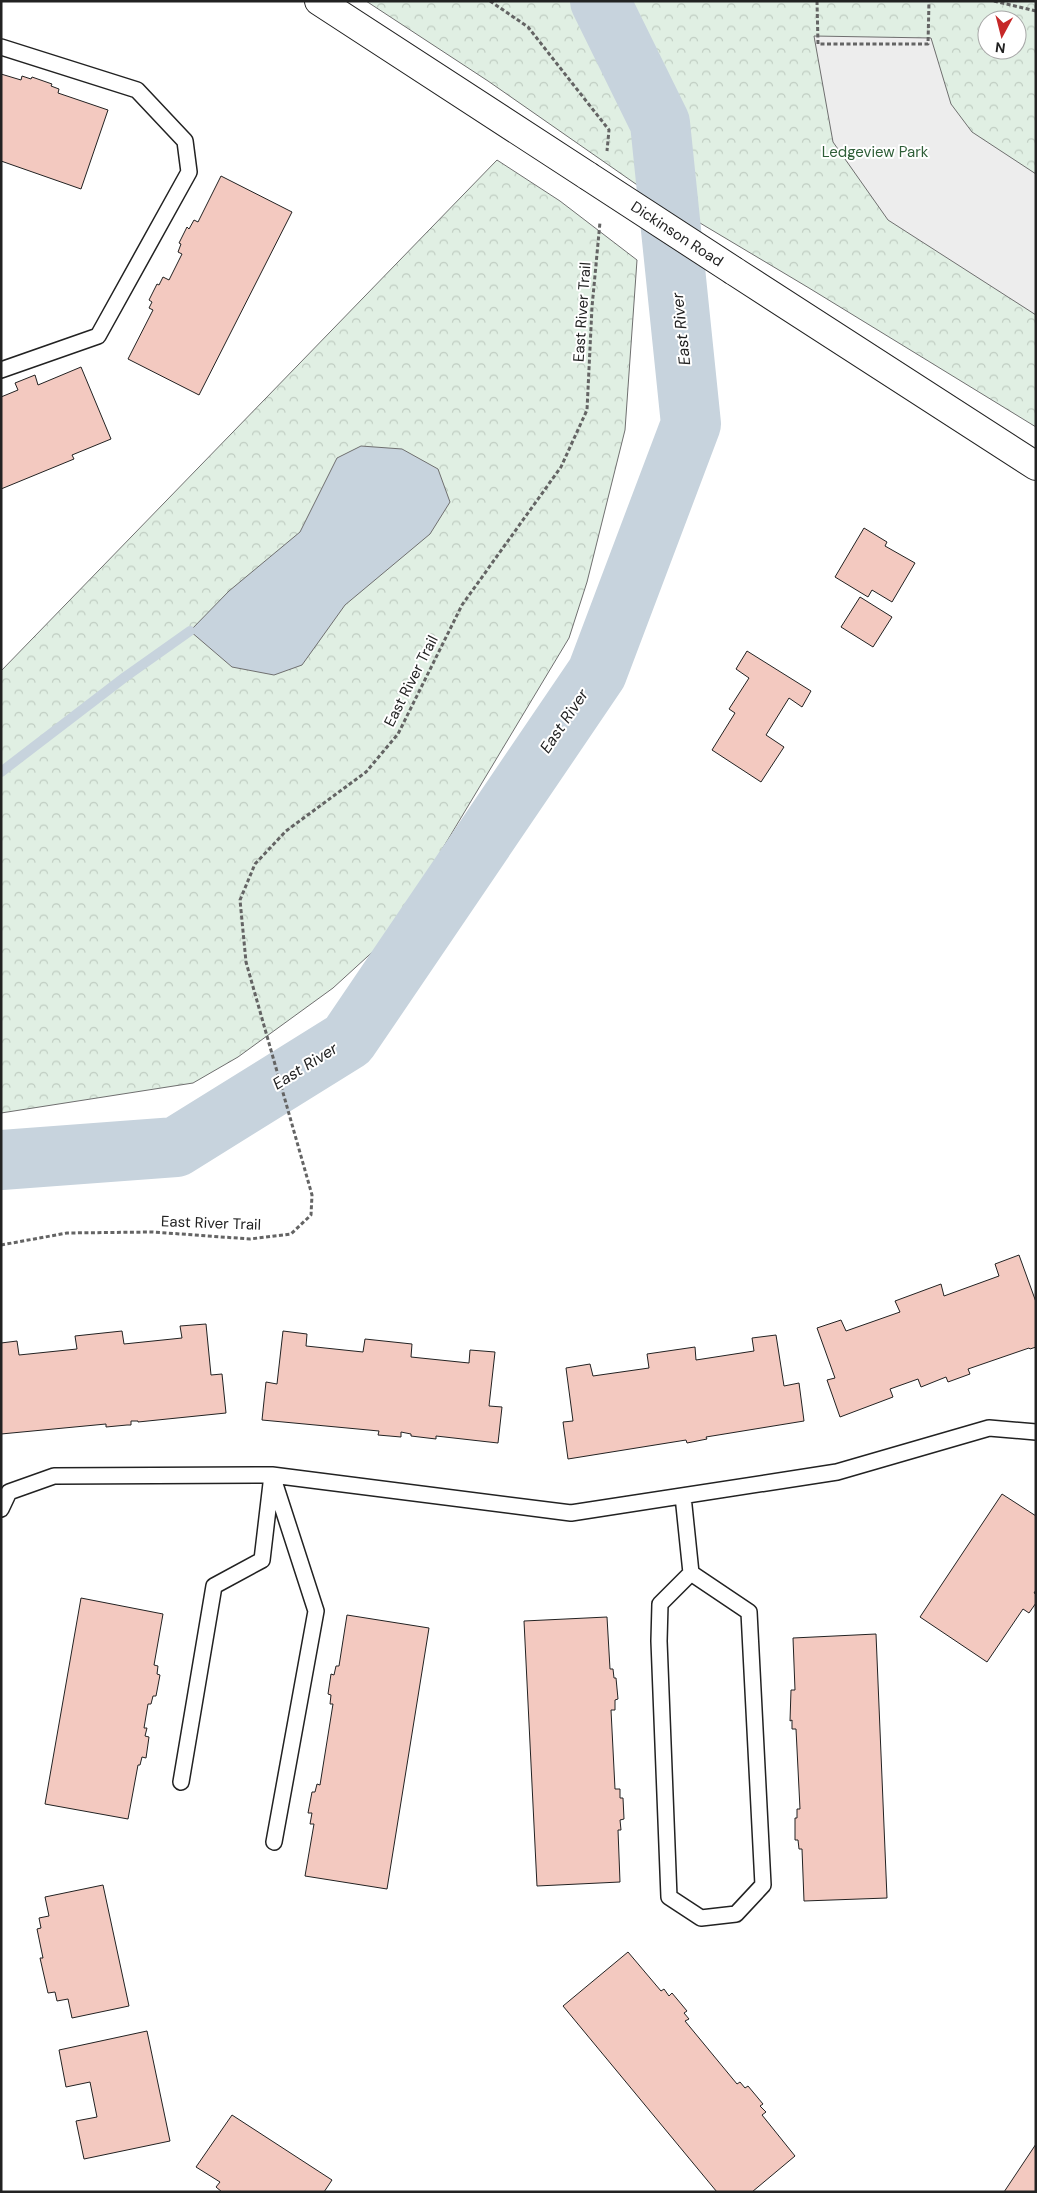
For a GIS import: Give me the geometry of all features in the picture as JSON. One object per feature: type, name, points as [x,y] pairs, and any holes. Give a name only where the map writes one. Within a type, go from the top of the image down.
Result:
[{"type":"street","name":"Dickinson Road","points":[[319,1],[597,168],[734,271],[1036,466]]},
{"type":"lane","points":[[1,47],[138,90],[185,141],[189,172],[98,336],[1,370]]},
{"type":"lane","points":[[1,1508],[9,1492],[54,1476],[272,1475],[571,1513],[837,1472],[989,1428],[1036,1432]]},
{"type":"lane","points":[[181,1782],[214,1586],[262,1560],[272,1475]]},
{"type":"lane","points":[[272,1475],[316,1611],[274,1842]]},
{"type":"lane","points":[[683,1496],[690,1573],[660,1604],[659,1641],[669,1897],[701,1918],[736,1914],[763,1885],[749,1612],[690,1573]]},
{"type":"path","points":[[490,1],[528,27],[610,130],[597,168]]},
{"type":"path","points":[[816,1],[818,44],[928,44],[929,1]]},
{"type":"path","points":[[994,1],[1036,11]]},
{"type":"path","name":"East River Trail","points":[[1,1245],[67,1233],[152,1232],[250,1239],[291,1234],[311,1215],[312,1195],[246,962],[240,900],[255,864],[286,831],[366,772],[398,734],[462,605],[561,466],[587,410],[592,307],[601,219]]},
{"type":"green space","name":"Ledgeview Park","points":[[366,1],[1036,1],[1036,427],[809,288],[643,189],[488,81]]},
{"type":"green space","points":[[497,160],[560,201],[637,260],[625,430],[587,582],[569,638],[390,936],[333,988],[238,1057],[193,1083],[1,1113],[1,671]]},
{"type":"shaded area","points":[[814,36],[931,38],[951,104],[972,132],[1036,174],[1036,315],[888,220],[833,142]]},
{"type":"shaded area","points":[[361,446],[402,449],[438,469],[450,502],[430,534],[345,605],[302,665],[274,675],[232,667],[190,631],[229,591],[300,532],[337,458]]},
{"type":"building","points":[[1,74],[21,80],[22,76],[31,79],[32,77],[52,84],[51,86],[59,89],[58,93],[108,110],[81,189],[1,161]]},
{"type":"building","points":[[221,176],[292,212],[199,395],[128,359],[153,310],[149,308],[152,302],[149,300],[157,284],[159,285],[163,277],[169,280],[182,254],[178,252],[181,244],[179,243],[187,227],[189,229],[194,220],[198,222]]},
{"type":"building","points":[[81,367],[111,439],[72,455],[74,459],[1,489],[1,397],[18,390],[15,383],[35,375],[38,385]]},
{"type":"building","points":[[864,528],[887,542],[885,546],[915,563],[892,602],[872,590],[868,597],[835,577]]},
{"type":"building","points":[[860,597],[892,617],[873,647],[841,627]]},
{"type":"building","points":[[747,651],[811,691],[802,707],[789,698],[766,735],[784,747],[761,782],[712,750],[735,713],[729,709],[749,678],[736,669]]},
{"type":"building","points":[[1019,1255],[1036,1302],[1036,1347],[968,1369],[970,1374],[948,1382],[946,1377],[921,1387],[918,1379],[890,1389],[893,1397],[840,1417],[827,1380],[835,1378],[817,1328],[841,1320],[846,1331],[900,1312],[895,1301],[941,1284],[944,1296],[999,1276],[995,1264]]},
{"type":"building","points":[[206,1324],[211,1375],[222,1374],[226,1413],[138,1422],[131,1421],[131,1425],[106,1427],[106,1424],[1,1434],[1,1343],[17,1341],[19,1355],[77,1349],[75,1336],[122,1331],[124,1344],[182,1338],[180,1326]]},
{"type":"building","points":[[283,1331],[307,1334],[306,1346],[363,1352],[365,1339],[412,1344],[411,1357],[469,1363],[470,1350],[495,1352],[489,1406],[502,1407],[498,1443],[436,1436],[436,1439],[411,1436],[411,1434],[401,1432],[401,1437],[378,1435],[379,1431],[262,1420],[266,1382],[277,1384]]},
{"type":"building","points":[[776,1335],[784,1386],[799,1383],[804,1421],[706,1437],[707,1439],[687,1443],[686,1440],[568,1459],[563,1422],[573,1421],[566,1368],[590,1364],[593,1376],[649,1368],[647,1354],[695,1347],[696,1360],[754,1351],[752,1338]]},
{"type":"building","points":[[1002,1494],[1036,1516],[1036,1590],[1034,1593],[1036,1594],[1036,1603],[1029,1613],[1023,1609],[987,1662],[920,1617]]},
{"type":"building","points":[[81,1598],[163,1614],[154,1665],[158,1666],[157,1674],[160,1675],[156,1696],[153,1696],[151,1704],[148,1704],[144,1728],[147,1728],[145,1736],[149,1737],[146,1758],[142,1757],[140,1765],[138,1765],[128,1819],[45,1804]]},
{"type":"building","points":[[347,1615],[429,1628],[387,1889],[305,1876],[314,1824],[310,1824],[312,1813],[308,1813],[312,1792],[315,1792],[317,1784],[320,1785],[333,1704],[330,1704],[331,1695],[328,1694],[331,1674],[334,1675],[336,1666],[339,1666]]},
{"type":"building","points":[[607,1617],[610,1669],[613,1669],[614,1678],[616,1678],[618,1699],[615,1700],[615,1710],[611,1710],[615,1789],[620,1789],[620,1798],[623,1798],[624,1819],[620,1820],[621,1830],[618,1830],[620,1882],[537,1886],[524,1621]]},
{"type":"building","points":[[876,1634],[887,1898],[804,1901],[802,1849],[799,1849],[798,1840],[795,1840],[795,1818],[797,1818],[797,1809],[800,1809],[796,1729],[792,1729],[792,1720],[790,1721],[791,1690],[795,1690],[793,1638]]},
{"type":"building","points":[[103,1885],[129,2006],[72,2018],[68,1999],[57,2001],[55,1992],[48,1993],[40,1958],[43,1958],[37,1929],[41,1928],[39,1918],[49,1916],[45,1897]]},
{"type":"building","points":[[628,1952],[661,1991],[664,1989],[669,1996],[672,1993],[687,2011],[684,2013],[689,2019],[685,2021],[737,2084],[740,2082],[745,2088],[748,2086],[763,2104],[760,2106],[766,2112],[762,2115],[795,2156],[752,2192],[717,2192],[563,2006]]},
{"type":"building","points":[[147,2031],[170,2141],[84,2159],[76,2121],[97,2117],[90,2082],[66,2087],[59,2050]]},
{"type":"building","points":[[232,2115],[332,2180],[324,2192],[222,2192],[216,2187],[220,2182],[196,2167]]},
{"type":"building","points":[[1036,2144],[1036,2192],[1004,2192]]},
{"type":"waterway","name":"East River","points":[[1,1160],[176,1147],[348,1040],[597,673],[691,424],[660,123],[600,1]]},
{"type":"waterway","points":[[1,772],[125,677],[190,631]]}]
